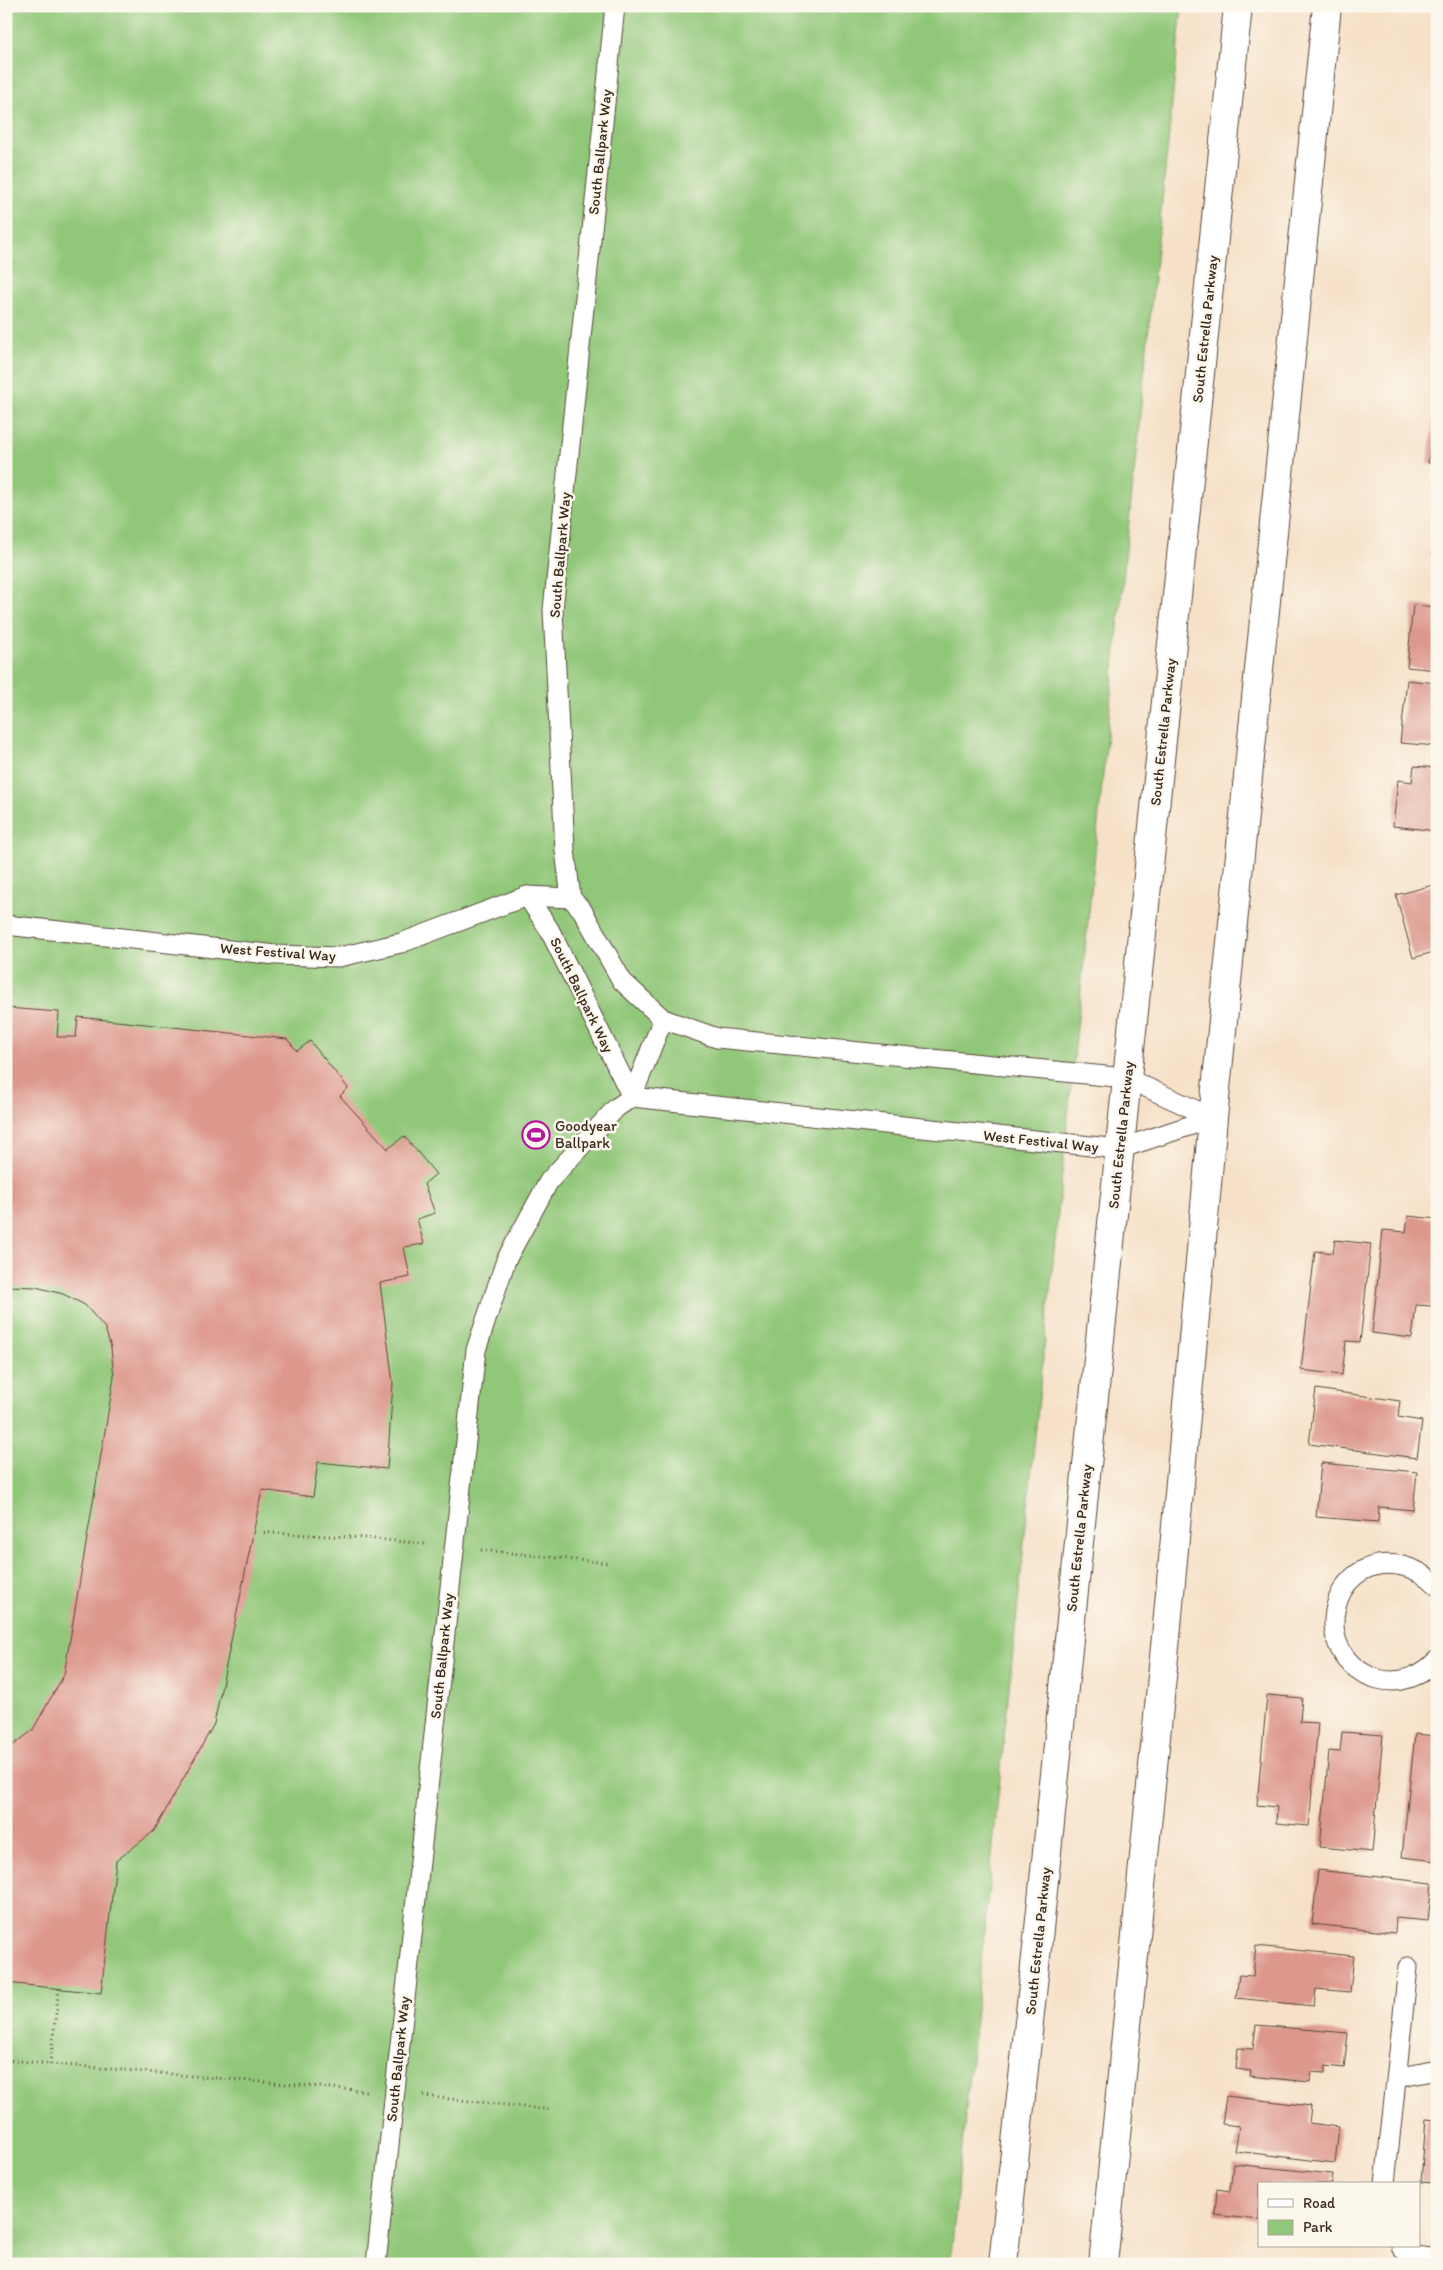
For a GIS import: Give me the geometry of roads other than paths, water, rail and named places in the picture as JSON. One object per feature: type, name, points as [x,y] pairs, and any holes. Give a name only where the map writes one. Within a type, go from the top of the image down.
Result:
[{"type":"main road","name":"South Estrella Parkway","points":[[1003,2264],[1238,6]]},
{"type":"main road","points":[[1103,2264],[1166,1637],[1213,1118],[1327,6]]},
{"type":"lane","name":"South Ballpark Way","points":[[571,898],[565,850],[553,610],[615,6]]},
{"type":"lane","name":"South Ballpark Way","points":[[376,2264],[476,1350],[506,1260],[549,1181],[616,1108],[632,1097],[549,929],[528,896]]},
{"type":"lane","name":"West Festival Way","points":[[6,925],[276,955],[339,957],[401,943],[528,896],[571,898]]},
{"type":"lane","points":[[571,898],[582,910],[622,981],[663,1019],[717,1038],[1126,1078],[1213,1118]]},
{"type":"lane","points":[[632,1097],[663,1019]]},
{"type":"lane","name":"West Festival Way","points":[[632,1097],[1119,1149],[1213,1118]]},
{"type":"lane","points":[[1434,1577],[1410,1567],[1390,1564],[1371,1568],[1354,1577],[1341,1592],[1334,1610],[1333,1630],[1338,1648],[1349,1664],[1365,1676],[1384,1681],[1403,1681],[1421,1674],[1437,1660]]},
{"type":"lane","points":[[1385,2182],[1408,1967]]},
{"type":"lane","points":[[1397,2078],[1437,2070]]},
{"type":"lane","points":[[1403,2248],[1409,2255],[1437,2259]]},
{"type":"place","name":"Goodyear Ballpark","points":[[536,1135]]}]
